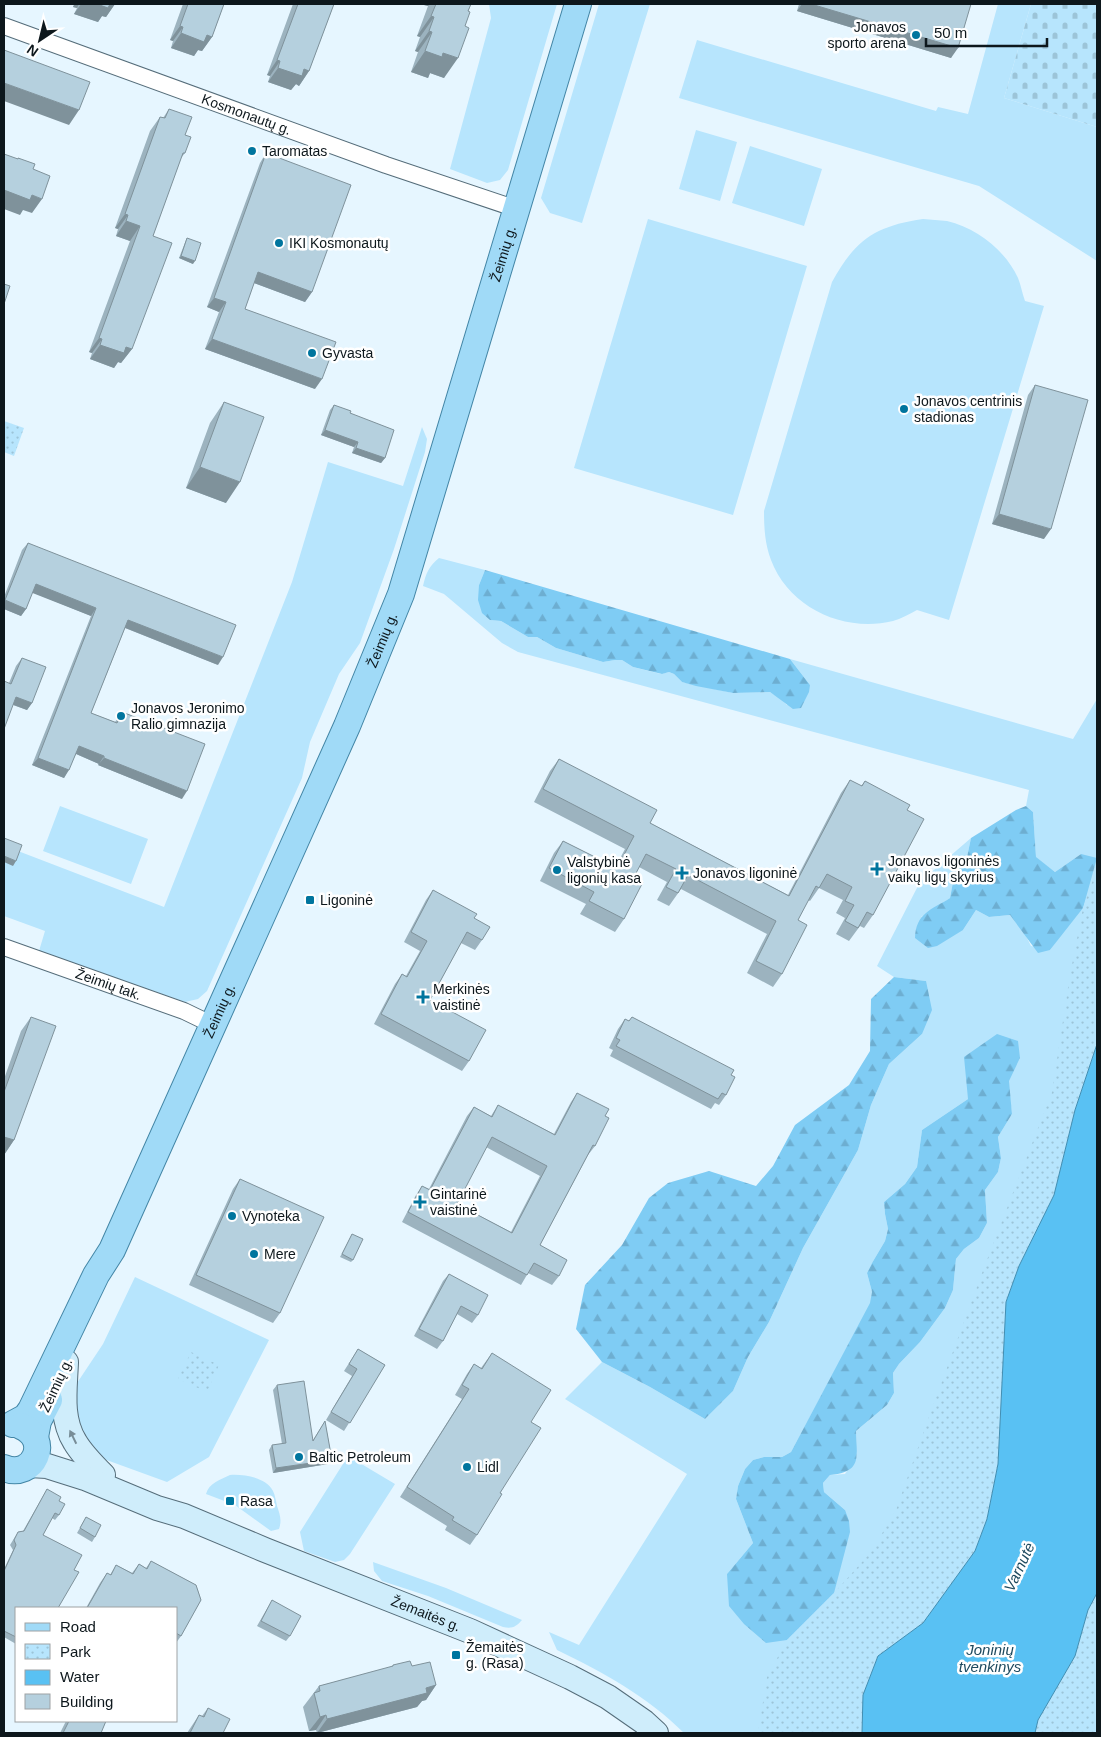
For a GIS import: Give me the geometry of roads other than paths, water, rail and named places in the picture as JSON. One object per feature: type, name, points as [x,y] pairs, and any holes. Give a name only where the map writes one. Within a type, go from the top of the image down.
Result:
[{"type":"main road","name":"Žeimių g.","points":[[17,1448],[26,1417],[96,1275],[112,1250],[344,734],[401,594],[578,4]]},
{"type":"main road","name":"Žeimių g.","points":[[17,1448],[38,1421],[106,1279],[112,1250]]},
{"type":"main road","points":[[66,1362],[64,1402],[67,1424],[74,1442],[103,1475]]},
{"type":"main road","name":"Žemaitės g.","points":[[17,1448],[43,1448],[156,1499],[184,1516]]},
{"type":"main road","name":"Žemaitės g.","points":[[17,1448],[47,1466],[85,1478],[158,1508],[184,1516],[470,1631],[570,1677],[608,1697],[644,1722],[656,1733]]},
{"type":"street","name":"Kosmonautų g.","points":[[4,26],[377,162],[517,209]]},
{"type":"street","name":"Žeimių tak.","points":[[4,947],[184,1011],[213,1024]]},
{"type":"water","name":"Joninių tvenkinys","points":[[1097,1044],[1097,1593],[1088,1610],[1075,1656],[1038,1720],[1035,1733],[862,1733],[863,1695],[878,1656],[923,1623],[975,1551],[987,1519],[998,1464],[1006,1302],[1019,1266],[1054,1195],[1075,1110]]},
{"type":"place","name":"Jonavos sporto arena","points":[[916,35]]},
{"type":"place","name":"Taromatas","points":[[252,151]]},
{"type":"place","name":"IKI Kosmonautų","points":[[279,243]]},
{"type":"place","name":"Gyvasta","points":[[312,353]]},
{"type":"place","name":"Jonavos centrinis stadionas","points":[[904,409]]},
{"type":"place","name":"Jonavos Jeronimo Ralio gimnazija","points":[[121,716]]},
{"type":"place","name":"Jonavos ligoninės vaikų ligų skyrius","points":[[877,869]]},
{"type":"place","name":"Valstybinė ligonių kasa","points":[[557,870]]},
{"type":"place","name":"Jonavos ligoninė","points":[[682,873]]},
{"type":"place","name":"Ligoninė","points":[[310,900]]},
{"type":"place","name":"Merkinės vaistinė","points":[[423,997]]},
{"type":"place","name":"Gintarinė vaistinė","points":[[420,1202]]},
{"type":"place","name":"Vynoteka","points":[[232,1216]]},
{"type":"place","name":"Mere","points":[[254,1254]]},
{"type":"place","name":"Baltic Petroleum","points":[[299,1457]]},
{"type":"place","name":"Lidl","points":[[467,1467]]},
{"type":"place","name":"Rasa","points":[[230,1501]]},
{"type":"place","name":"Žemaitės g. (Rasa)","points":[[456,1655]]},
{"type":"water label","name":"Varnutė","points":[[1019,1567]]}]
